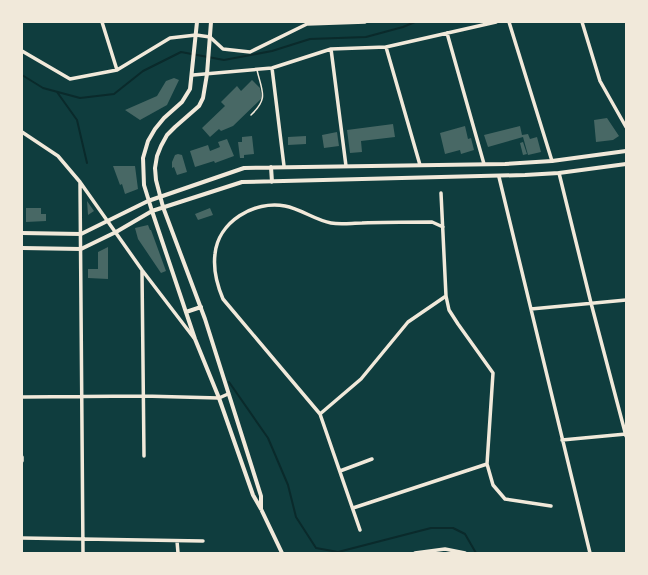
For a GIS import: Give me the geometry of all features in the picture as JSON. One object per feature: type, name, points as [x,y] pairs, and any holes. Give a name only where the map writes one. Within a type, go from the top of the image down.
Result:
[{"type":"street","points":[[102,22],[117,70]]},
{"type":"street","points":[[197,22],[193,75],[190,89],[187,96],[155,129],[148,141],[143,158],[144,185],[148,201],[195,339],[219,398],[253,495],[282,553]]},
{"type":"street","points":[[211,22],[205,89],[199,106],[167,135],[160,146],[155,168],[156,180],[163,207],[201,307],[261,496],[261,509]]},
{"type":"street","points":[[22,51],[70,79],[117,70],[170,38],[196,35],[210,37],[223,49],[250,52],[307,23],[363,22]]},
{"type":"street","points":[[193,75],[272,68],[331,49],[386,48],[496,22]]},
{"type":"street","points":[[509,22],[552,161]]},
{"type":"street","points":[[582,22],[600,81],[626,127]]},
{"type":"street","points":[[447,34],[484,164]]},
{"type":"street","points":[[386,48],[420,165]]},
{"type":"street","points":[[331,49],[346,166]]},
{"type":"street","points":[[272,68],[284,166]]},
{"type":"street","points":[[22,132],[58,156],[80,182],[142,270],[195,339]]},
{"type":"street","points":[[22,233],[81,234],[160,196],[244,168],[284,166],[484,164],[552,161],[626,151]]},
{"type":"street","points":[[22,248],[81,249],[116,232],[152,211],[242,182],[499,177],[559,173],[626,164]]},
{"type":"street","points":[[271,167],[272,182]]},
{"type":"street","points":[[559,173],[591,303],[626,435],[562,440]]},
{"type":"street","points":[[499,177],[590,553]]},
{"type":"street","points":[[80,182],[83,553]]},
{"type":"street","points":[[441,193],[446,296],[449,310],[493,373],[487,464],[493,485],[506,499],[551,506]]},
{"type":"street","points":[[360,530],[320,414],[224,299],[216,277],[215,254],[218,242],[222,234],[232,222],[246,212],[274,205],[286,206],[331,223],[432,222],[443,227]]},
{"type":"street","points":[[142,270],[144,456]]},
{"type":"street","points":[[320,414],[361,378],[408,322],[446,296]]},
{"type":"street","points":[[531,309],[626,300]]},
{"type":"street","points":[[186,312],[201,307]]},
{"type":"street","points":[[22,397],[143,396],[219,398],[228,394]]},
{"type":"street","points":[[340,471],[372,459]]},
{"type":"street","points":[[352,508],[487,464]]},
{"type":"street","points":[[22,538],[203,541]]},
{"type":"street","points":[[177,541],[178,553]]},
{"type":"street","points":[[415,553],[446,549],[465,553]]},
{"type":"lane","points":[[251,115],[264,99],[257,70]]},
{"type":"building","points":[[174,78],[179,80],[167,105],[140,120],[125,110],[157,96],[166,81]]},
{"type":"building","points":[[252,80],[260,88],[262,98],[233,126],[221,131],[219,129],[210,137],[202,128],[225,106],[221,102],[237,86],[241,91]]},
{"type":"building","points":[[607,118],[619,136],[613,140],[596,142],[594,120]]},
{"type":"building","points":[[393,124],[395,137],[361,141],[362,152],[350,153],[347,130]]},
{"type":"building","points":[[465,126],[468,139],[471,138],[474,150],[461,154],[460,150],[445,154],[440,133]]},
{"type":"building","points":[[520,126],[522,135],[528,134],[530,139],[537,137],[541,152],[528,155],[523,137],[488,147],[484,135]]},
{"type":"building","points":[[337,132],[339,146],[324,148],[322,135]]},
{"type":"building","points":[[252,136],[254,154],[244,155],[244,158],[240,158],[238,142],[242,142],[242,137]]},
{"type":"building","points":[[306,136],[306,144],[288,145],[288,137]]},
{"type":"building","points":[[227,139],[234,156],[215,163],[214,161],[195,167],[190,151],[208,145],[210,151],[220,147],[218,142]]},
{"type":"building","points":[[523,142],[527,154],[523,155],[520,143]]},
{"type":"building","points":[[175,155],[182,155],[187,172],[177,175],[174,167],[172,168],[172,162]]},
{"type":"building","points":[[113,166],[135,166],[138,189],[125,194]]},
{"type":"building","points":[[87,201],[94,211],[88,215]]},
{"type":"building","points":[[26,208],[41,208],[41,214],[46,214],[46,221],[26,222]]},
{"type":"building","points":[[210,208],[213,215],[198,220],[195,214]]},
{"type":"building","points":[[148,225],[166,271],[161,273],[138,239],[135,228]]},
{"type":"building","points":[[108,247],[108,279],[88,278],[88,269],[98,269],[98,252]]},
{"type":"waterway","points":[[22,75],[43,88],[80,98],[114,94],[143,71],[181,52],[224,60],[272,51],[310,39],[366,37],[403,27],[415,22]]},
{"type":"waterway","points":[[57,92],[77,120],[87,163]]},
{"type":"waterway","points":[[229,382],[268,438],[288,485],[296,517],[316,548],[338,552],[431,528],[453,528],[465,534],[476,553]]}]
